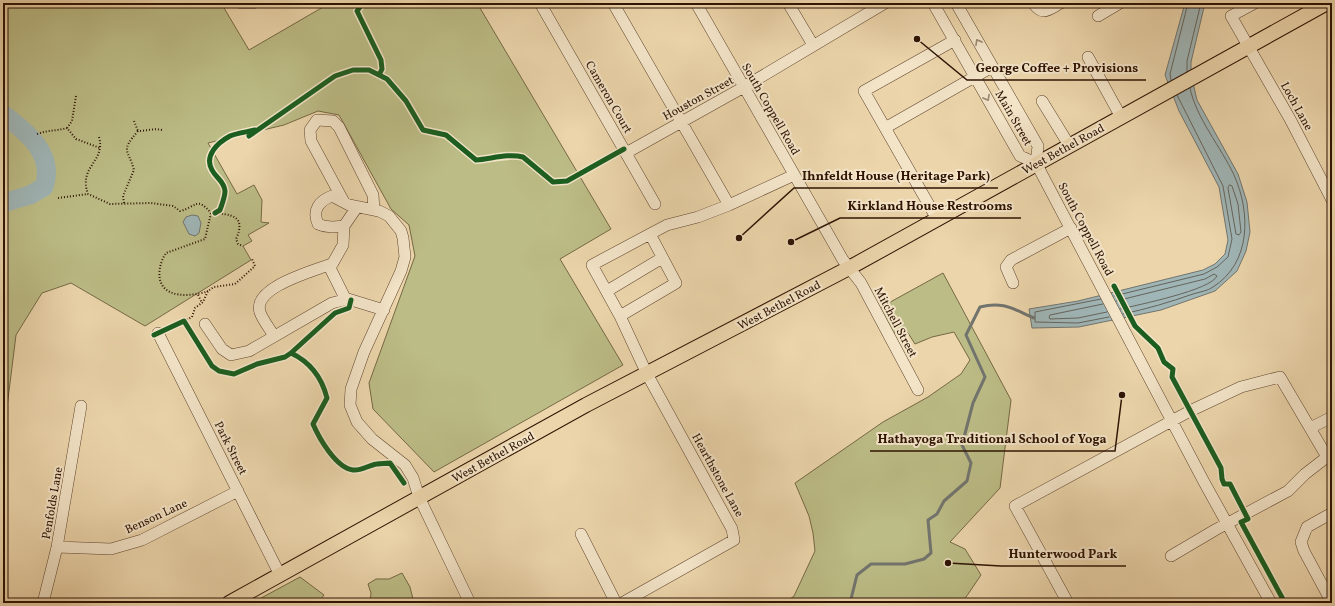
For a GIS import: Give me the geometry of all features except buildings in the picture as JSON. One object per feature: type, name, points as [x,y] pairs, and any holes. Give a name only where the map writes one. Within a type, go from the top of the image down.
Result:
[{"type":"main road","name":"West Bethel Road","points":[[229,603],[586,405],[849,268],[1327,3]]},
{"type":"street","points":[[241,3],[253,3]]},
{"type":"street","name":"Cameron Court","points":[[540,3],[655,204]]},
{"type":"street","points":[[613,3],[730,205]]},
{"type":"street","name":"South Coppell Road","points":[[696,3],[849,268]]},
{"type":"street","points":[[788,3],[813,45]]},
{"type":"street","name":"Houston Street","points":[[625,151],[744,87],[813,45],[866,8],[885,3]]},
{"type":"street","name":"Main Street","points":[[933,3],[1020,156],[1036,163],[1038,146],[956,3]]},
{"type":"street","points":[[1033,3],[1039,11],[1045,12],[1060,3]]},
{"type":"street","points":[[1098,16],[1120,3]]},
{"type":"street","name":"Loch Lane","points":[[1255,3],[1231,16],[1290,119],[1332,200]]},
{"type":"street","points":[[937,219],[864,91],[955,40]]},
{"type":"street","points":[[1088,57],[1121,116]]},
{"type":"street","points":[[885,128],[992,67]]},
{"type":"street","points":[[1042,101],[1069,145]]},
{"type":"street","points":[[344,202],[311,141],[310,130],[318,120],[333,121],[339,127],[373,195],[374,210]]},
{"type":"street","name":"South Coppell Road","points":[[1036,163],[1269,602]]},
{"type":"street","points":[[647,374],[620,316],[592,265],[667,225],[698,218],[730,205],[794,175]]},
{"type":"street","points":[[344,226],[330,228],[318,224],[316,210],[320,202],[332,196],[357,207],[374,210],[389,216],[401,231],[404,245],[404,257],[401,271],[364,352],[351,389],[350,405],[357,422],[372,439],[404,465],[413,478],[419,497],[470,603]]},
{"type":"street","points":[[344,298],[330,268],[343,245],[344,226],[357,207]]},
{"type":"street","points":[[1013,282],[1006,268],[1011,260],[1071,228]]},
{"type":"street","points":[[620,316],[676,283],[650,234]]},
{"type":"street","points":[[607,291],[662,258]]},
{"type":"street","points":[[274,336],[260,312],[259,303],[264,293],[278,285],[331,264]]},
{"type":"street","name":"Mitchell Street","points":[[849,268],[861,283],[918,390]]},
{"type":"street","points":[[205,324],[222,349],[231,355],[250,351],[332,303],[344,298],[384,310]]},
{"type":"street","name":"Park Street","points":[[158,334],[280,575]]},
{"type":"street","name":"Hearthstone Lane","points":[[622,603],[734,540],[732,529],[647,374]]},
{"type":"street","points":[[1068,603],[1015,506],[1172,420],[1241,387],[1280,378],[1327,457],[1305,474],[1288,491],[1171,556]]},
{"type":"street","name":"Penfolds Lane","points":[[43,603],[57,547],[81,406]]},
{"type":"street","points":[[1310,428],[1332,417]]},
{"type":"street","name":"Benson Lane","points":[[57,547],[111,549],[142,540],[238,491]]},
{"type":"street","points":[[1332,513],[1307,527],[1301,542],[1304,551],[1332,603]]},
{"type":"street","points":[[581,534],[616,603]]},
{"type":"path","points":[[363,3],[357,11],[380,60],[382,69],[378,75]]},
{"type":"path","points":[[248,136],[259,130],[335,76],[354,70],[369,70],[387,79],[406,101],[424,130],[446,134],[476,160],[494,159],[510,155],[523,157],[553,182],[559,182],[567,181],[625,151]]},
{"type":"path","points":[[37,134],[48,130],[57,131],[67,128],[72,121],[76,96]]},
{"type":"path","points":[[134,121],[138,131]]},
{"type":"path","points":[[67,128],[76,139],[100,148]]},
{"type":"path","points":[[138,131],[146,131],[154,128],[162,130]]},
{"type":"path","points":[[215,213],[220,210],[225,190],[222,182],[213,172],[208,163],[209,156],[215,148],[230,136],[259,130]]},
{"type":"path","points":[[124,204],[123,196],[134,170],[126,152],[128,144],[138,131]]},
{"type":"path","points":[[88,194],[86,181],[88,170],[98,157],[100,148],[99,137]]},
{"type":"path","points":[[58,198],[88,194],[110,204],[151,203],[172,206],[180,211],[197,203],[201,203],[211,213],[227,213],[236,218],[240,224],[240,231],[236,239],[238,244],[243,246]]},
{"type":"path","points":[[208,292],[198,294],[171,293],[164,286],[158,273],[162,259],[166,253],[202,242],[207,234],[211,213]]},
{"type":"path","points":[[184,322],[192,317],[196,308],[202,303],[208,292],[214,287],[235,284],[255,266],[252,259]]},
{"type":"path","points":[[198,294],[202,303]]},
{"type":"path","points":[[291,353],[305,360],[317,374],[325,390],[327,398],[313,424],[323,442],[336,460],[344,468],[354,470],[377,464],[390,463]]},
{"type":"green space","points":[[3,3],[221,3],[249,50],[330,3],[477,3],[611,229],[560,259],[623,365],[434,472],[373,409],[369,383],[415,256],[409,225],[391,209],[339,115],[318,111],[284,125],[208,143],[237,194],[254,185],[262,200],[261,222],[269,223],[248,235],[252,241],[243,246],[251,260],[145,326],[71,283],[42,293],[16,335],[3,439]]},
{"type":"green space","points":[[943,273],[1011,400],[1000,488],[950,542],[965,549],[981,575],[962,603],[785,603],[794,596],[815,551],[809,516],[795,483],[883,422],[928,397],[961,374],[970,360],[954,332],[932,337],[915,344],[908,333],[887,333],[874,311]]},
{"type":"green space","points":[[402,573],[410,587],[414,603],[370,603],[371,593],[368,584],[376,579],[389,579]]},
{"type":"green space","points":[[300,577],[324,595],[318,603],[252,603]]},
{"type":"water","points":[[1185,3],[1205,3],[1191,62],[1191,74],[1197,100],[1238,174],[1247,202],[1250,232],[1246,251],[1237,271],[1215,291],[1161,310],[1079,327],[1032,328],[1029,309],[1078,301],[1203,270],[1215,264],[1225,254],[1228,240],[1219,187],[1179,111],[1165,75]]},
{"type":"water","points":[[192,215],[198,216],[201,223],[199,233],[195,236],[189,234],[183,222],[186,217]]},
{"type":"waterway","points":[[3,114],[21,128],[37,145],[46,164],[44,187],[30,195],[3,203]]},
{"type":"waterway","points":[[850,603],[857,575],[871,564],[905,564],[924,559],[931,553],[928,520],[937,514],[944,501],[967,481],[971,463],[962,445],[973,403],[985,377],[966,335],[980,307],[988,305],[1002,305],[1034,318]]},
{"type":"cycle path","points":[[363,3],[357,11],[381,60],[382,69],[379,75]]},
{"type":"cycle path","points":[[249,136],[335,76],[353,70],[369,70],[387,79],[406,101],[423,130],[446,135],[476,160],[505,156],[523,157],[553,182],[567,181],[624,149]]},
{"type":"cycle path","points":[[215,213],[220,210],[225,191],[222,182],[214,173],[210,165],[213,150],[230,136],[255,130]]},
{"type":"cycle path","points":[[1114,286],[1135,326],[1158,348],[1164,362],[1173,369],[1172,377],[1221,468],[1224,484],[1230,484],[1248,519],[1241,522],[1285,603]]},
{"type":"cycle path","points":[[154,335],[184,321],[212,366],[219,371],[234,374],[257,364],[285,357],[335,313],[349,308],[351,300]]},
{"type":"cycle path","points":[[291,353],[304,361],[314,371],[325,391],[327,398],[313,424],[319,437],[334,458],[340,464],[353,470],[390,463],[404,483]]},
{"type":"place","name":"George Coffee + Provisions","points":[[917,39]]},
{"type":"place","name":"Ihnfeldt House (Heritage Park)","points":[[739,238]]},
{"type":"place","name":"Kirkland House Restrooms","points":[[791,242]]},
{"type":"place","name":"Hathayoga Traditional School of Yoga","points":[[1122,395]]},
{"type":"place","name":"Hunterwood Park","points":[[948,563]]}]
